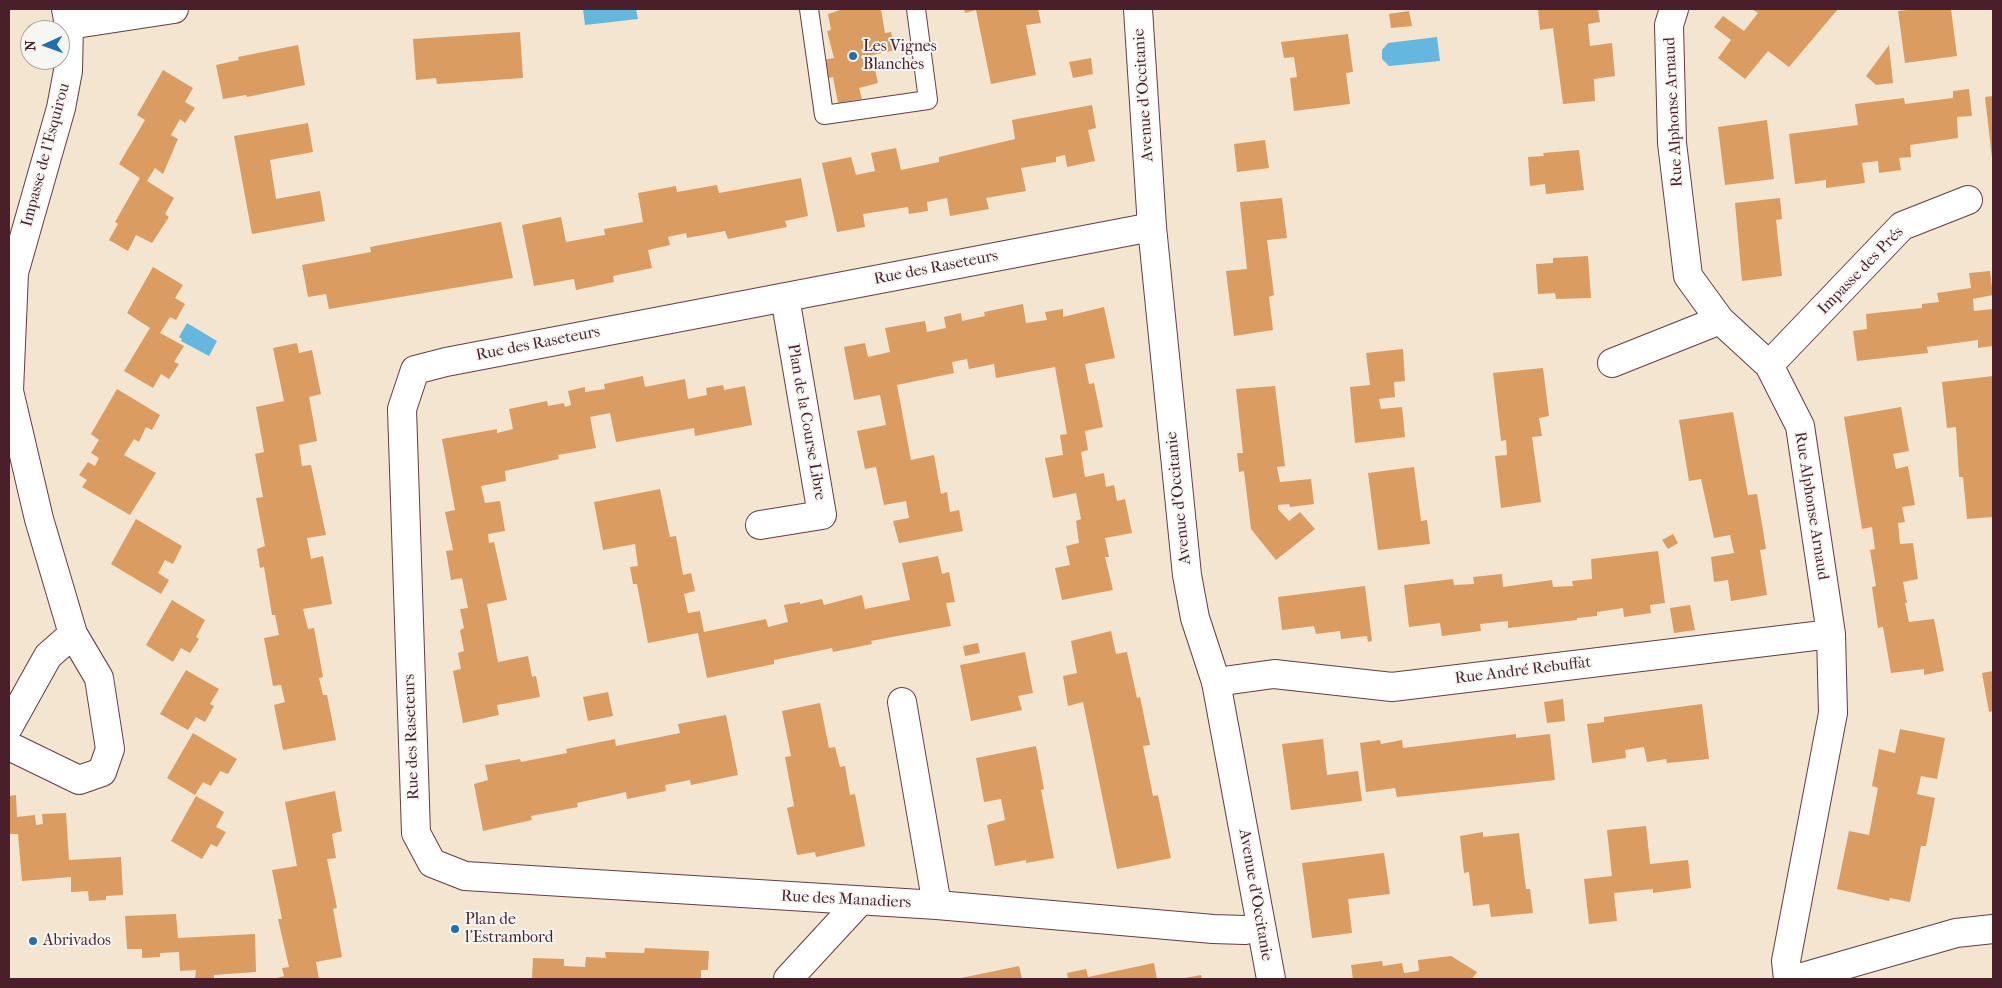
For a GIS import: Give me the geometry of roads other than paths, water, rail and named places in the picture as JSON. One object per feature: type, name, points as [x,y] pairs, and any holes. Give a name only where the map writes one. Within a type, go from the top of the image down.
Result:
[{"type":"street","points":[[67,17],[174,9]]},
{"type":"street","name":"Avenue d'Occitanie","points":[[1138,9],[1152,227],[1187,575],[1195,618],[1216,682],[1271,979]]},
{"type":"street","name":"Rue Alphonse Arnaud","points":[[1674,9],[1669,25],[1672,142],[1688,276],[1720,320],[1770,365],[1800,426],[1830,634],[1833,713],[1786,960],[1788,979]]},
{"type":"street","name":"Impasse de l'Esquirou","points":[[9,746],[78,780],[102,772],[110,749],[99,678],[73,634],[39,519],[9,391],[14,273],[61,108],[68,71],[67,17]]},
{"type":"street","name":"Impasse des Prés","points":[[1770,365],[1902,226],[1968,200]]},
{"type":"street","name":"Rue des Raseteurs","points":[[432,863],[416,833],[402,409],[415,370],[446,362],[1152,227]]},
{"type":"street","name":"Plan de la Course Libre","points":[[760,525],[822,515],[785,297]]},
{"type":"street","points":[[1612,363],[1720,320]]},
{"type":"street","points":[[9,726],[48,656],[73,634]]},
{"type":"street","name":"Rue André Rebuffat","points":[[1216,682],[1274,674],[1392,687],[1830,634]]},
{"type":"street","points":[[902,702],[937,905]]},
{"type":"street","name":"Rue des Manadiers","points":[[432,863],[465,876],[937,905],[1213,929],[1245,930],[1261,927]]},
{"type":"street","points":[[788,979],[860,901]]},
{"type":"street","points":[[1796,979],[1956,933],[1993,929]]},
{"type":"lane","points":[[809,9],[824,115],[928,100],[916,9]]},
{"type":"water","points":[[583,9],[636,9],[638,19],[585,25]]},
{"type":"water","points":[[1437,37],[1440,61],[1389,66],[1382,59],[1382,50],[1388,43]]},
{"type":"water","points":[[187,323],[217,341],[209,356],[181,341],[182,339],[179,337]]},
{"type":"place","name":"Les Vignes Blanches","points":[[853,56]]},
{"type":"place","name":"Plan de l'Estrambord","points":[[455,929]]},
{"type":"place","name":"Abrivados","points":[[33,941]]}]
